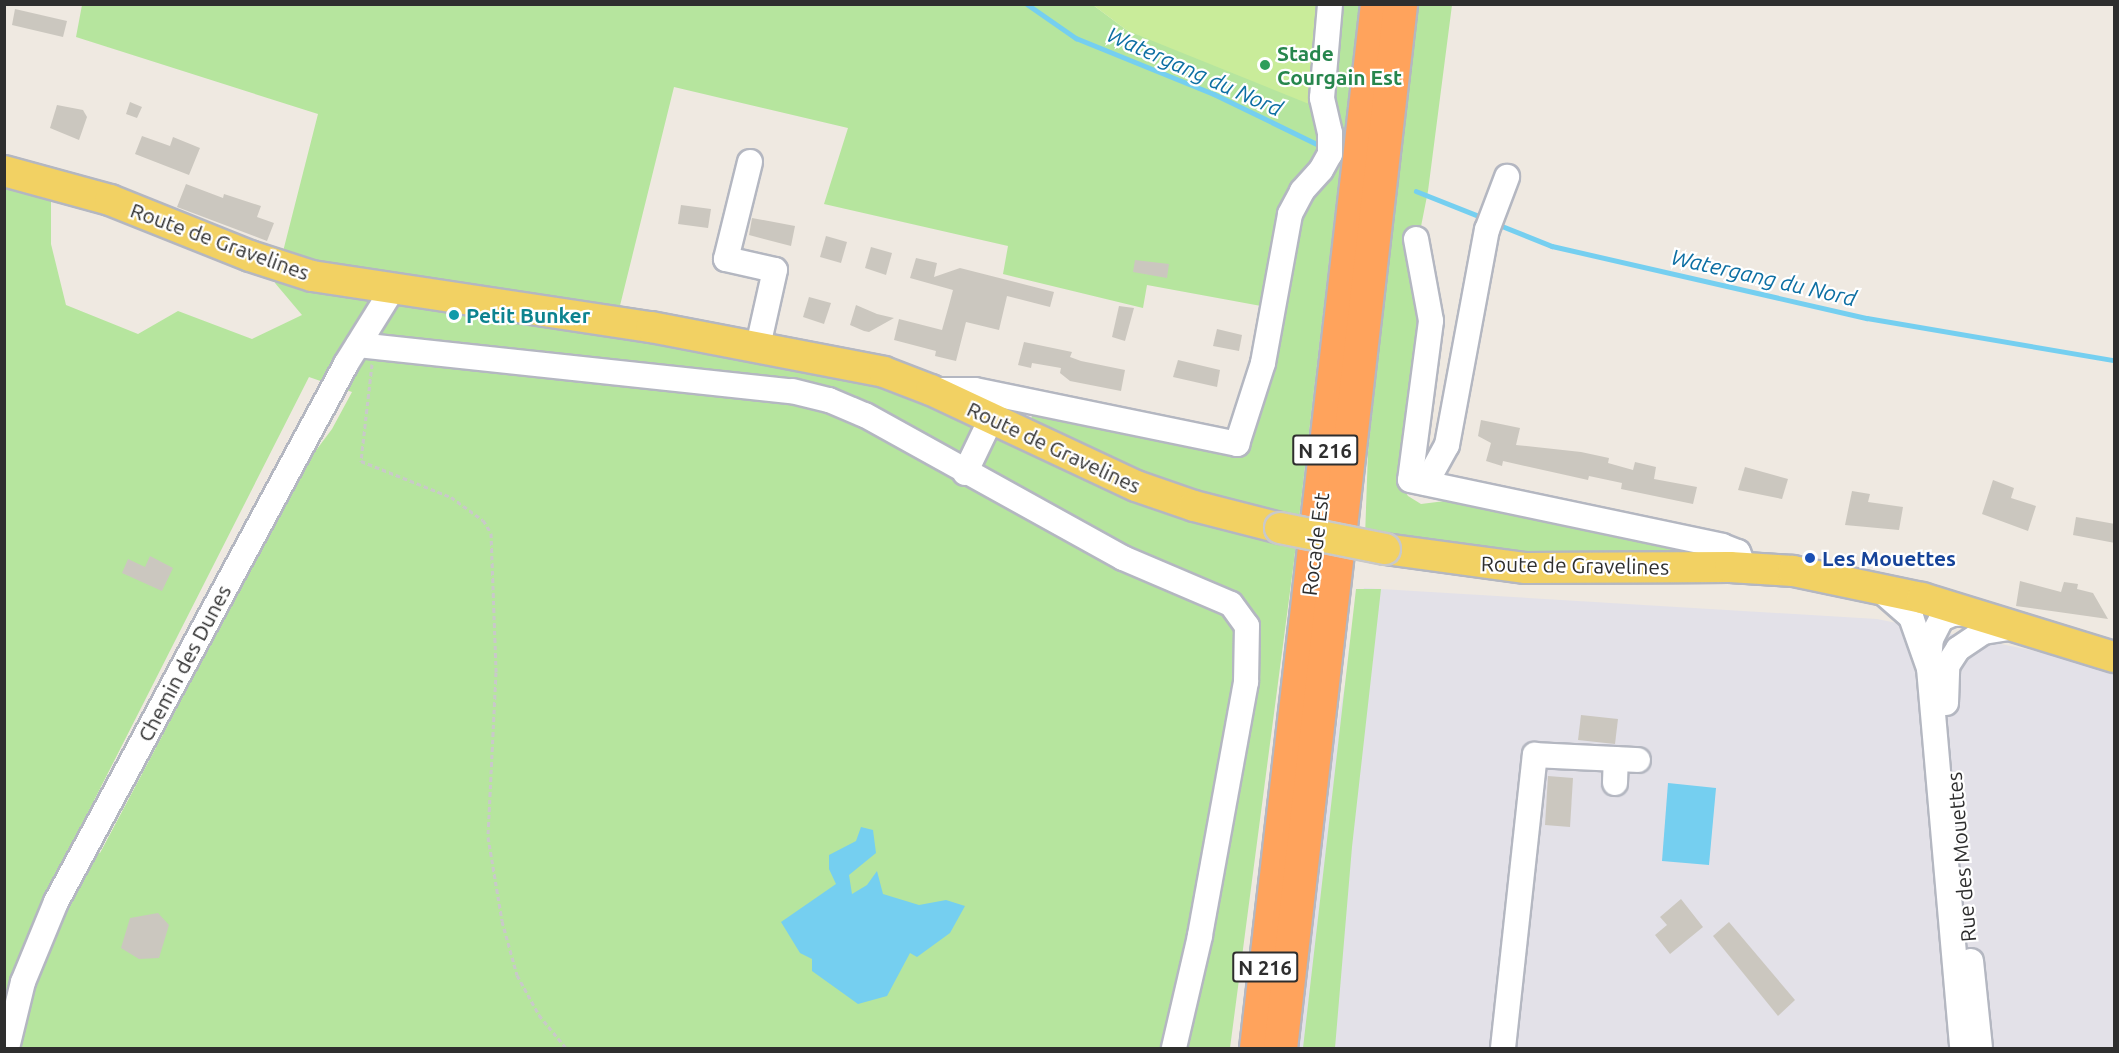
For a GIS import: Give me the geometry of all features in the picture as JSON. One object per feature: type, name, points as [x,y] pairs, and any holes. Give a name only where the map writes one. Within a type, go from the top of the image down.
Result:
[{"type":"highway","name":"Rocade Est","points":[[1261,1046],[1377,4]]},
{"type":"highway","name":"Rocade Est","points":[[1261,1046],[1295,915],[1400,4]]},
{"type":"highway","points":[[1292,1048],[1295,915]]},
{"type":"main road","name":"Route de Gravelines","points":[[4,171],[110,200],[298,272],[392,290],[607,320],[873,369],[931,390],[1157,494],[1280,528],[1385,549],[1526,568],[1744,567],[1793,571],[1875,586],[1932,609],[1972,613],[2115,657]]},
{"type":"street","points":[[931,390],[957,387],[996,393],[1237,444],[1263,363],[1290,214],[1302,191],[1321,171],[1330,154],[1330,133],[1322,98],[1330,4]]},
{"type":"street","points":[[750,162],[726,259],[775,270],[758,346]]},
{"type":"street","points":[[1426,483],[1447,445],[1491,220],[1507,177]]},
{"type":"street","points":[[1416,239],[1431,321],[1410,480],[1722,546],[1738,552],[1744,567]]},
{"type":"street","name":"Chemin des Dunes","points":[[8,1048],[23,982],[52,910],[366,346],[392,290]]},
{"type":"street","points":[[366,346],[803,393],[854,409],[965,473],[1123,558],[1225,600],[1238,610],[1247,626],[1246,682],[1200,936],[1174,1048]]},
{"type":"street","points":[[965,473],[991,419]]},
{"type":"street","name":"Rue des Mouettes","points":[[1875,586],[1911,617],[1938,667],[1945,689],[1980,1048]]},
{"type":"street","name":"Rue des Mouettes","points":[[1932,609],[1946,632],[1938,667],[1962,1048]]},
{"type":"street","points":[[1938,667],[1974,637],[1989,630],[2017,627]]},
{"type":"street","points":[[1503,1048],[1534,755],[1623,767]]},
{"type":"path","points":[[366,346],[361,461],[451,497],[483,520],[491,533],[496,672],[488,837],[502,921],[517,975],[539,1016],[566,1048]]},
{"type":"shaded area","points":[[1364,588],[1877,619],[2114,667],[2114,1048],[1274,1048]]},
{"type":"green space","points":[[82,5],[1093,5],[1128,31],[1325,5],[1359,5],[1294,561],[1230,1048],[5,1048],[5,188],[51,198],[51,244],[66,305],[138,334],[178,311],[252,339],[302,315],[275,283],[318,114],[76,37]],"holes":[[[674,87],[848,128],[824,204],[1008,246],[1003,274],[1143,308],[1147,285],[1277,309],[1258,411],[1245,455],[1033,413],[1021,448],[878,384],[613,334]],[[309,377],[352,392],[332,429],[308,461],[100,853],[75,838]]]},
{"type":"green space","name":"Stade Courgain Est","points":[[1093,5],[1325,5],[1314,106],[1128,31]]},
{"type":"green space","points":[[1416,5],[1452,5],[1428,191],[1413,267],[1424,315],[1399,482],[1408,496],[1421,504],[1461,499],[1717,551],[1543,559],[1365,537],[1368,452]]},
{"type":"green space","points":[[1356,589],[1381,589],[1352,847],[1335,1048],[1303,1048]]},
{"type":"water","points":[[1668,783],[1716,788],[1709,865],[1662,861]]},
{"type":"water","points":[[861,827],[873,830],[876,853],[849,875],[852,894],[867,885],[877,871],[883,894],[919,905],[946,900],[965,906],[950,933],[917,957],[910,953],[887,996],[858,1004],[812,971],[812,959],[800,953],[781,922],[836,884],[829,869],[829,855],[856,841]]},
{"type":"building","points":[[15,9],[67,21],[63,37],[12,25]]},
{"type":"building","points":[[130,102],[142,107],[137,118],[126,114]]},
{"type":"building","points":[[57,105],[83,110],[87,117],[79,140],[50,128]]},
{"type":"building","points":[[142,136],[170,146],[173,137],[200,148],[189,175],[135,154]]},
{"type":"building","points":[[186,184],[223,198],[224,194],[261,206],[257,217],[274,223],[267,241],[177,207]]},
{"type":"building","points":[[681,205],[711,209],[708,228],[678,224]]},
{"type":"building","points":[[752,218],[795,226],[791,246],[749,235]]},
{"type":"building","points":[[826,236],[847,242],[841,263],[820,257]]},
{"type":"building","points":[[871,247],[892,253],[886,275],[865,268]]},
{"type":"building","points":[[916,258],[937,263],[934,277],[960,268],[1054,292],[1050,307],[1007,296],[999,330],[966,322],[956,361],[935,356],[936,351],[894,340],[899,319],[942,330],[949,305],[953,290],[910,278]]},
{"type":"building","points":[[1135,260],[1169,264],[1167,278],[1133,272]]},
{"type":"building","points":[[809,297],[831,303],[824,324],[803,317]]},
{"type":"building","points":[[856,305],[894,318],[869,332],[864,331],[850,325]]},
{"type":"building","points":[[1119,306],[1134,308],[1125,341],[1112,337]]},
{"type":"building","points":[[1217,329],[1242,335],[1239,351],[1213,346]]},
{"type":"building","points":[[1024,342],[1072,352],[1070,357],[1081,361],[1125,370],[1121,391],[1070,381],[1060,373],[1061,368],[1032,363],[1031,368],[1018,365]]},
{"type":"building","points":[[1178,360],[1220,370],[1217,387],[1173,377]]},
{"type":"building","points":[[1481,420],[1520,428],[1516,445],[1581,452],[1609,458],[1608,463],[1633,470],[1635,462],[1656,467],[1654,479],[1697,487],[1693,504],[1621,489],[1622,483],[1589,476],[1588,480],[1503,461],[1502,466],[1486,461],[1491,443],[1478,436]]},
{"type":"building","points":[[1745,467],[1788,479],[1782,499],[1738,490]]},
{"type":"building","points":[[1993,480],[2014,488],[2011,498],[2036,506],[2028,531],[1982,514]]},
{"type":"building","points":[[1852,491],[1870,494],[1868,502],[1903,507],[1899,530],[1845,525]]},
{"type":"building","points":[[2076,517],[2115,524],[2115,543],[2073,535]]},
{"type":"building","points":[[150,556],[173,568],[162,591],[122,573],[128,559],[145,567]]},
{"type":"building","points":[[2020,581],[2061,592],[2064,582],[2078,584],[2077,589],[2093,593],[2108,619],[2016,606]]},
{"type":"building","points":[[1581,715],[1618,719],[1615,744],[1578,740]]},
{"type":"building","points":[[1548,776],[1573,778],[1570,827],[1545,825]]},
{"type":"building","points":[[1681,899],[1703,927],[1670,954],[1655,935],[1667,925],[1660,917]]},
{"type":"building","points":[[158,913],[169,925],[159,958],[139,959],[121,948],[130,918]]},
{"type":"building","points":[[1729,922],[1795,1000],[1778,1016],[1713,936]]},
{"type":"waterway","name":"Watergang du Nord","points":[[1027,4],[1076,38],[1214,94],[1321,146]]},
{"type":"waterway","name":"Watergang du Nord","points":[[1416,191],[1484,218]]},
{"type":"waterway","name":"Watergang du Nord","points":[[1497,224],[1552,246],[1867,318],[2114,360]]},
{"type":"place","name":"Stade Courgain Est","points":[[1265,65]]},
{"type":"place","name":"Petit Bunker","points":[[454,315]]},
{"type":"place","name":"Les Mouettes","points":[[1810,558]]}]
